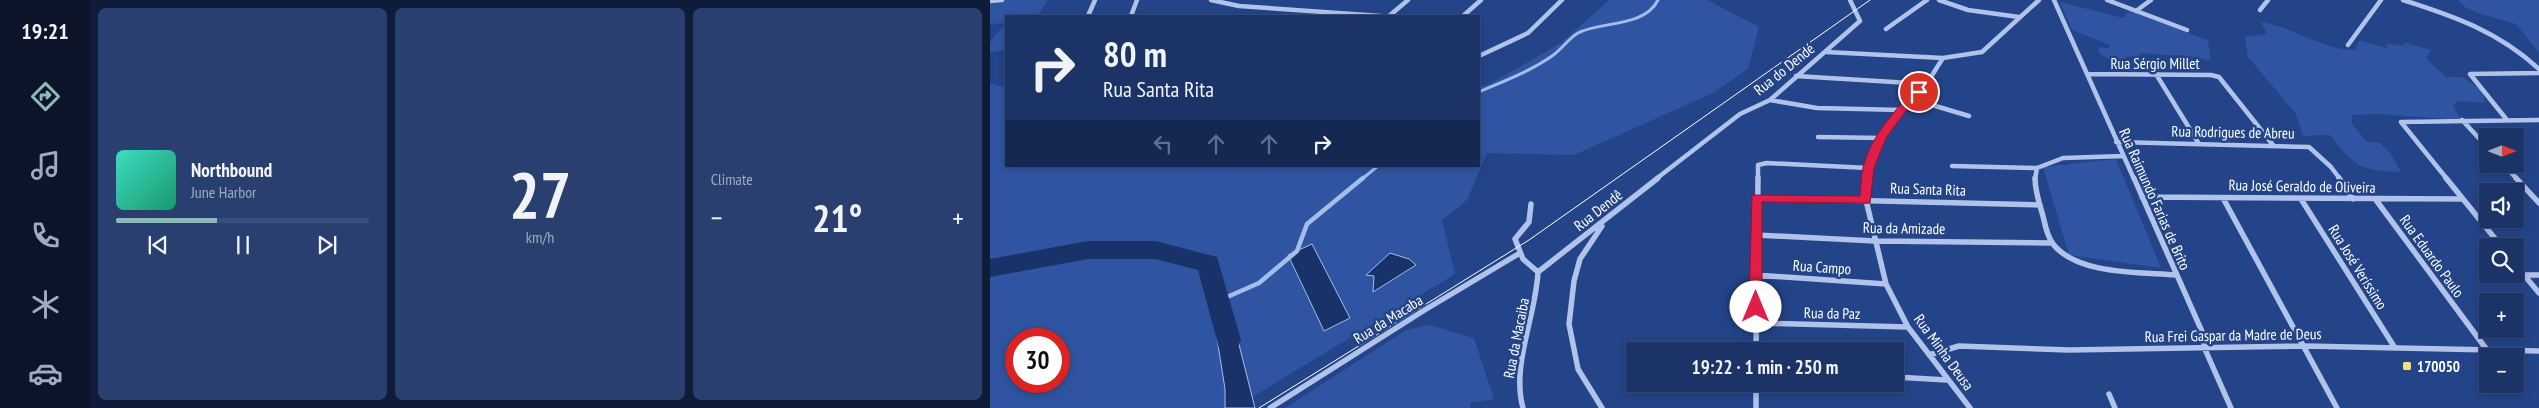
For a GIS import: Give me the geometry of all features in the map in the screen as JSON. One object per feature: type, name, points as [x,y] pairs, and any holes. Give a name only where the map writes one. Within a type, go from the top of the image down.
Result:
[{"type":"street","points":[[990,1],[1002,0]]},
{"type":"street","points":[[1088,15],[1095,0]]},
{"type":"street","points":[[1131,15],[1137,0]]},
{"type":"street","points":[[1211,0],[1239,6],[1367,15]]},
{"type":"street","points":[[1390,15],[1408,0]]},
{"type":"street","points":[[1464,15],[1481,0]]},
{"type":"street","points":[[1480,56],[1528,33],[1562,0]]},
{"type":"street","name":"Rua do Dendé","points":[[1672,167],[1740,114],[1770,100],[1860,21],[1861,19],[1850,0]]},
{"type":"street","points":[[1886,29],[1927,0]]},
{"type":"street","points":[[1939,0],[1968,10],[2019,16]]},
{"type":"street","points":[[1826,52],[1943,58],[1976,53],[1988,46],[2019,16],[2039,0]]},
{"type":"street","name":"Rua Raimundo Farias de Brito","points":[[2054,0],[2204,336],[2204,347],[2231,408]]},
{"type":"street","points":[[2107,0],[2187,30]]},
{"type":"street","points":[[2136,11],[2151,0]]},
{"type":"street","points":[[2260,10],[2268,0]]},
{"type":"street","points":[[2348,46],[2381,0]]},
{"type":"street","points":[[2403,0],[2468,21],[2486,30],[2507,41],[2539,71]]},
{"type":"street","name":"Rua Minha Deusa","points":[[1943,58],[1926,84],[1901,110],[1881,138],[1868,168],[1866,200],[1886,284],[1908,327],[1970,408]]},
{"type":"street","points":[[2507,120],[2472,80],[2470,74],[2539,71]]},
{"type":"street","name":"Rua Sérgio Millet","points":[[2086,74],[2210,75],[2223,79],[2244,110],[2273,144]]},
{"type":"street","points":[[2156,74],[2199,144]]},
{"type":"street","points":[[1796,76],[1926,84]]},
{"type":"street","points":[[1912,99],[1969,116]]},
{"type":"street","points":[[1770,100],[1818,108],[1901,110]]},
{"type":"street","points":[[2462,120],[2479,138]]},
{"type":"street","points":[[2494,238],[2401,121],[2536,120],[2539,125]]},
{"type":"street","points":[[1818,137],[1881,138]]},
{"type":"street","name":"Rua Rodrigues de Abreu","points":[[2116,142],[2303,146],[2318,153],[2331,167],[2353,199]]},
{"type":"street","points":[[1952,166],[2037,168],[2051,161],[2063,158],[2123,156]]},
{"type":"street","points":[[1756,342],[1756,168],[1758,165],[1767,163],[1868,168]]},
{"type":"street","name":"Rua Dendê","points":[[1538,272],[1672,167]]},
{"type":"street","points":[[2037,168],[2035,180],[2040,205],[2052,243],[2063,255],[2091,266],[2176,275]]},
{"type":"street","points":[[2511,173],[2539,203]]},
{"type":"street","name":"Rua José Geraldo de Oliveira","points":[[2142,197],[2376,200],[2462,199]]},
{"type":"street","name":"Rua Santa Rita","points":[[1756,198],[2040,205]]},
{"type":"street","points":[[2223,198],[2337,408]]},
{"type":"street","name":"Rua José Veríssimo","points":[[2301,199],[2395,348]]},
{"type":"street","name":"Rua Eduardo Paulo","points":[[2376,200],[2486,348]]},
{"type":"street","points":[[1531,204],[1529,222],[1515,237],[1520,254],[1527,264],[1538,272]]},
{"type":"street","points":[[1602,408],[1578,369],[1569,324],[1574,280],[1580,259],[1607,219]]},
{"type":"street","name":"Rua da Amizade","points":[[1756,235],[1875,240],[2052,243]]},
{"type":"street","name":"Rua da Macaba","points":[[1270,408],[1423,311],[1520,254]]},
{"type":"street","name":"Rua da Macaiba","points":[[1523,408],[1518,385],[1533,317],[1538,272]]},
{"type":"street","name":"Rua Campo","points":[[1756,275],[1886,284]]},
{"type":"street","points":[[2524,275],[2539,275]]},
{"type":"street","points":[[2524,275],[2539,293]]},
{"type":"street","name":"Rua da Paz","points":[[1755,323],[1908,327]]},
{"type":"street","name":"Rua Frei Gaspar da Madre de Deus","points":[[1929,354],[1959,346],[2069,350],[2305,346],[2479,350]]},
{"type":"street","name":"Rua Frei Gaspar da Madre de Deus","points":[[2524,351],[2539,351]]},
{"type":"street","points":[[1904,378],[1947,380]]},
{"type":"street","points":[[1756,392],[1756,408]]},
{"type":"street","points":[[2109,394],[2115,408]]},
{"type":"shaded area","points":[[990,0],[1048,0],[1038,15],[1005,15],[1005,23],[990,24]]},
{"type":"shaded area","points":[[1609,0],[1707,0],[1759,27],[1748,69],[1713,93],[1574,155],[1487,153],[1467,200],[1442,220],[1455,274],[1234,408],[990,408],[990,83],[1005,88],[1005,167],[1480,167],[1480,86],[1490,84],[1561,43]]},
{"type":"shaded area","points":[[2458,0],[2539,0],[2539,53],[2516,24],[2478,13],[2465,7]]},
{"type":"shaded area","points":[[2060,2],[2123,18],[2129,11],[2208,40],[2211,61],[2195,57],[2139,53],[2141,56],[2126,57],[2126,64],[2112,61],[2099,53],[2099,47],[2108,49],[2110,45],[2072,30]]},
{"type":"shaded area","points":[[2261,22],[2285,28],[2343,49],[2355,50],[2360,40],[2388,49],[2386,43],[2402,46],[2405,43],[2431,50],[2426,58],[2446,77],[2462,77],[2482,90],[2485,103],[2458,101],[2453,106],[2462,120],[2378,114],[2352,115],[2352,124],[2367,142],[2380,143],[2391,154],[2401,172],[2367,168],[2353,161],[2330,135],[2303,136],[2296,114],[2248,57],[2245,37],[2267,34]]},
{"type":"shaded area","points":[[1005,26],[1005,50],[990,52],[990,42],[1002,27]]},
{"type":"shaded area","points":[[2116,159],[2161,268],[2069,255],[2043,167]]},
{"type":"shaded area","points":[[1312,244],[1350,318],[1324,331],[1288,255]]},
{"type":"shaded area","points":[[1390,253],[1409,259],[1416,265],[1373,292],[1374,276],[1366,275]]},
{"type":"shaded area","points":[[1230,309],[1255,408],[1225,408],[1225,389],[1213,313]]},
{"type":"shaded area","points":[[1430,325],[1474,338],[1494,399],[1470,403],[1471,408],[1285,408],[1406,330]]},
{"type":"waterway","points":[[1480,92],[1543,62],[1578,33],[1587,29],[1632,20],[1651,9],[1658,0]]},
{"type":"waterway","points":[[1362,179],[1377,167]]},
{"type":"waterway","points":[[1218,301],[1259,283],[1297,251],[1307,224],[1363,178]]},
{"type":"waterway","points":[[990,268],[1088,250],[1155,250],[1208,263],[1228,340]]},
{"type":"tram line","points":[[1259,408],[1529,240],[1870,0]]},
{"type":"place","name":"170050","points":[[2407,366]]},
{"type":"route","points":[[1756,307],[1756,198],[1866,200],[1868,168],[1881,138],[1901,110],[1919,92]]}]
